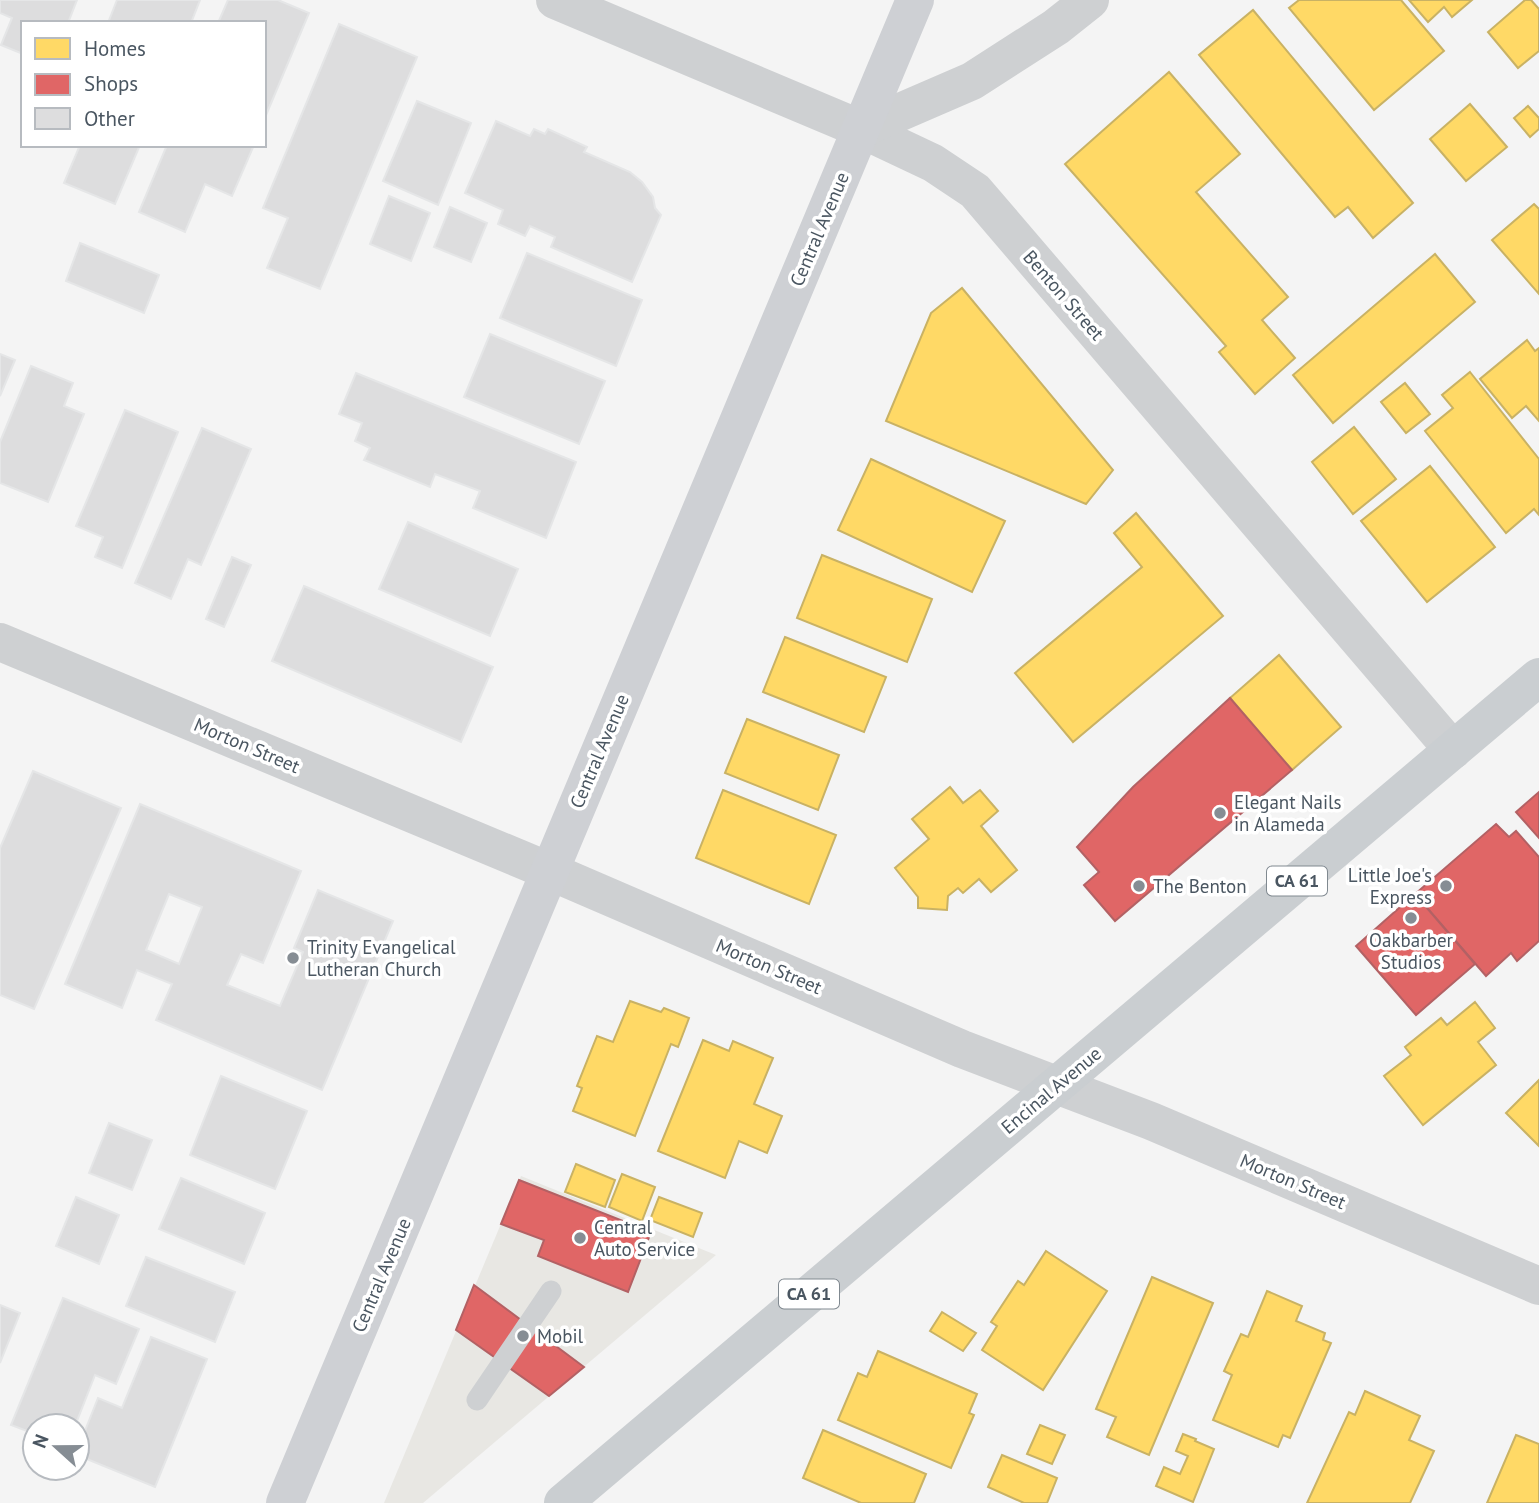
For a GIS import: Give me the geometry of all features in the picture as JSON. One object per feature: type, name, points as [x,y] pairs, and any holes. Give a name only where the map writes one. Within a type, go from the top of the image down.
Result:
[{"type":"main road","name":"Encinal Avenue","points":[[563,1503],[1539,677]]},
{"type":"street","name":"Benton Street","points":[[555,0],[861,129],[933,163],[975,191],[1453,750]]},
{"type":"street","name":"Central Avenue","points":[[285,1503],[915,0]]},
{"type":"street","points":[[861,129],[972,81],[1056,27],[1090,0]]},
{"type":"street","name":"Morton Street","points":[[0,642],[549,871],[962,1049],[1151,1121],[1539,1286]]},
{"type":"lane","points":[[477,1400],[551,1291]]},
{"type":"shaded area","points":[[521,1176],[716,1255],[423,1503],[384,1503]]},
{"type":"building: Homes","points":[[1299,0],[1401,0],[1444,51],[1374,110],[1289,8]]},
{"type":"building: Homes","points":[[1409,0],[1472,0],[1452,17],[1444,7],[1428,22]]},
{"type":"building: Homes","points":[[1525,0],[1531,0],[1539,9],[1539,51],[1518,68],[1488,32]]},
{"type":"building: Homes","points":[[1253,10],[1413,203],[1373,238],[1348,207],[1335,217],[1199,55]]},
{"type":"building: Homes","points":[[1169,72],[1240,154],[1196,192],[1288,297],[1262,320],[1295,358],[1255,394],[1219,352],[1226,346],[1065,164]]},
{"type":"building: Homes","points":[[1470,104],[1507,147],[1466,181],[1430,139]]},
{"type":"building: Homes","points":[[1528,106],[1539,118],[1539,129],[1530,137],[1514,118]]},
{"type":"building: Homes","points":[[1534,204],[1539,209],[1539,294],[1492,240]]},
{"type":"building: Homes","points":[[1435,254],[1475,302],[1333,423],[1293,375]]},
{"type":"building: Homes","points":[[962,288],[1113,470],[1086,504],[886,421],[931,313]]},
{"type":"building: Homes","points":[[1527,340],[1535,351],[1539,348],[1539,421],[1526,406],[1512,418],[1480,379]]},
{"type":"building: Homes","points":[[1470,372],[1539,459],[1539,515],[1534,509],[1506,533],[1425,431],[1453,408],[1442,395]]},
{"type":"building: Homes","points":[[1405,383],[1430,414],[1406,433],[1381,402]]},
{"type":"building: Homes","points":[[1354,427],[1396,479],[1353,514],[1312,462]]},
{"type":"building: Homes","points":[[871,459],[1005,521],[972,592],[838,530]]},
{"type":"building: Homes","points":[[1430,466],[1495,547],[1427,602],[1361,521]]},
{"type":"building: Homes","points":[[1136,513],[1223,616],[1073,742],[1015,673],[1142,567],[1114,533]]},
{"type":"building: Homes","points":[[822,555],[932,599],[907,662],[797,618]]},
{"type":"building: Homes","points":[[785,637],[886,677],[864,732],[763,692]]},
{"type":"building: Homes","points":[[1279,655],[1341,727],[1292,770],[1230,698]]},
{"type":"building: Homes","points":[[747,719],[839,755],[818,810],[725,773]]},
{"type":"building: Homes","points":[[950,787],[963,803],[980,790],[998,811],[981,826],[1017,870],[991,892],[979,879],[963,893],[958,888],[948,896],[947,910],[918,908],[918,897],[895,868],[929,839],[912,819]]},
{"type":"building: Homes","points":[[723,790],[836,835],[809,904],[696,858]]},
{"type":"building: Homes","points":[[630,1001],[661,1012],[664,1008],[689,1018],[678,1047],[671,1044],[635,1136],[573,1111],[582,1088],[577,1086],[597,1036],[613,1042]]},
{"type":"building: Homes","points":[[1475,1002],[1495,1028],[1478,1042],[1496,1065],[1423,1125],[1384,1076],[1411,1055],[1405,1047],[1441,1018],[1447,1025]]},
{"type":"building: Homes","points":[[703,1040],[729,1051],[733,1041],[773,1058],[754,1104],[782,1116],[767,1153],[739,1141],[725,1178],[658,1151]]},
{"type":"building: Homes","points":[[1539,1080],[1539,1146],[1506,1113]]},
{"type":"building: Homes","points":[[576,1164],[615,1180],[605,1207],[565,1192]]},
{"type":"building: Homes","points":[[622,1174],[655,1187],[642,1221],[609,1207]]},
{"type":"building: Homes","points":[[659,1197],[702,1213],[693,1237],[650,1220]]},
{"type":"building: Homes","points":[[1046,1251],[1107,1291],[1043,1390],[982,1350],[997,1326],[991,1322],[1018,1281],[1024,1285]]},
{"type":"building: Homes","points":[[1152,1277],[1213,1303],[1149,1455],[1107,1437],[1116,1417],[1096,1409]]},
{"type":"building: Homes","points":[[1267,1291],[1302,1306],[1296,1321],[1325,1333],[1323,1340],[1331,1343],[1290,1438],[1283,1435],[1278,1447],[1213,1420],[1232,1375],[1224,1371],[1241,1334],[1248,1337]]},
{"type":"building: Homes","points":[[942,1312],[976,1333],[963,1351],[930,1331]]},
{"type":"building: Homes","points":[[878,1351],[977,1394],[969,1413],[974,1415],[951,1468],[838,1420],[858,1373],[867,1377]]},
{"type":"building: Homes","points":[[1365,1391],[1420,1416],[1409,1440],[1434,1451],[1410,1503],[1307,1503],[1349,1412],[1355,1415]]},
{"type":"building: Homes","points":[[1040,1425],[1065,1435],[1052,1464],[1027,1454]]},
{"type":"building: Homes","points":[[823,1430],[926,1474],[914,1503],[861,1503],[803,1478]]},
{"type":"building: Homes","points":[[1183,1434],[1214,1449],[1193,1502],[1156,1486],[1164,1467],[1180,1474],[1188,1456],[1176,1451]]},
{"type":"building: Homes","points":[[1516,1435],[1539,1444],[1539,1503],[1487,1503]]},
{"type":"building: Homes","points":[[1002,1455],[1057,1478],[1047,1503],[1024,1503],[988,1487]]},
{"type":"building: Shops","points":[[1230,698],[1292,770],[1115,921],[1084,885],[1099,872],[1077,847],[1133,787]]},
{"type":"building: Shops","points":[[1539,792],[1539,838],[1516,812]]},
{"type":"building: Shops","points":[[1496,824],[1509,837],[1516,831],[1539,857],[1539,941],[1517,961],[1511,953],[1486,976],[1415,894]]},
{"type":"building: Shops","points":[[1415,894],[1475,964],[1416,1015],[1356,946]]},
{"type":"building: Shops","points":[[519,1180],[651,1232],[628,1292],[538,1256],[544,1240],[501,1224]]},
{"type":"building: Shops","points":[[474,1285],[584,1367],[549,1396],[456,1330]]},
{"type":"building: Other","points":[[0,0],[77,0],[69,21],[21,21],[21,53],[1,45],[12,18],[0,13]]},
{"type":"building: Other","points":[[117,0],[200,0],[192,21],[109,21]]},
{"type":"building: Other","points":[[228,0],[278,0],[309,13],[266,115],[266,21],[219,21]]},
{"type":"building: Other","points":[[339,24],[417,57],[320,289],[267,268],[288,218],[263,208]]},
{"type":"building: Other","points":[[417,101],[471,123],[438,205],[383,181]]},
{"type":"building: Other","points":[[496,121],[530,136],[534,129],[545,134],[548,129],[587,147],[584,152],[630,172],[642,182],[661,215],[632,282],[551,247],[555,237],[530,226],[525,236],[498,224],[503,210],[465,193]]},
{"type":"building: Other","points":[[79,147],[139,147],[115,204],[64,183]]},
{"type":"building: Other","points":[[166,147],[253,147],[232,196],[205,184],[185,232],[139,212]]},
{"type":"building: Other","points":[[389,196],[430,213],[411,261],[370,244]]},
{"type":"building: Other","points":[[450,207],[487,223],[471,262],[434,247]]},
{"type":"building: Other","points":[[80,243],[159,275],[144,313],[66,281]]},
{"type":"building: Other","points":[[527,253],[642,300],[616,366],[500,318]]},
{"type":"building: Other","points":[[490,334],[605,381],[579,444],[464,397]]},
{"type":"building: Other","points":[[0,354],[15,360],[0,396]]},
{"type":"building: Other","points":[[31,366],[73,383],[64,406],[84,414],[48,502],[0,483],[0,442]]},
{"type":"building: Other","points":[[356,373],[576,462],[546,538],[473,508],[480,491],[435,474],[430,487],[364,460],[370,448],[355,441],[362,423],[339,414]]},
{"type":"building: Other","points":[[125,410],[178,432],[122,568],[95,557],[103,537],[76,526]]},
{"type":"building: Other","points":[[202,428],[251,449],[201,565],[188,559],[171,599],[135,583]]},
{"type":"building: Other","points":[[408,522],[518,569],[490,636],[379,589]]},
{"type":"building: Other","points":[[232,557],[251,565],[224,627],[206,619]]},
{"type":"building: Other","points":[[304,586],[493,667],[461,742],[272,661]]},
{"type":"building: Other","points":[[33,771],[121,808],[34,1009],[0,995],[0,848]]},
{"type":"building: Other","points":[[140,804],[301,871],[263,963],[241,954],[227,985],[280,1006],[303,952],[294,948],[318,890],[393,921],[322,1090],[156,1020],[172,984],[137,970],[122,1008],[65,984]],"holes":[[[169,894],[202,907],[179,964],[146,950]]]},
{"type":"building: Other","points":[[221,1076],[307,1111],[275,1189],[190,1155]]},
{"type":"building: Other","points":[[109,1123],[152,1140],[132,1190],[89,1173]]},
{"type":"building: Other","points":[[181,1178],[265,1213],[244,1264],[159,1229]]},
{"type":"building: Other","points":[[76,1197],[119,1215],[99,1264],[56,1246]]},
{"type":"building: Other","points":[[146,1257],[235,1292],[215,1342],[126,1306]]},
{"type":"building: Other","points":[[63,1298],[139,1329],[116,1384],[95,1375],[80,1412],[21,1412],[21,1429],[11,1425]]},
{"type":"building: Other","points":[[0,1305],[20,1313],[0,1363]]},
{"type":"building: Other","points":[[151,1337],[207,1359],[155,1487],[91,1461],[91,1416],[98,1398],[122,1408]]},
{"type":"place","name":"Elegant Nails in Alameda","points":[[1220,813]]},
{"type":"place","name":"The Benton","points":[[1139,886]]},
{"type":"place","name":"Little Joe's Express","points":[[1446,886]]},
{"type":"place","name":"Oakbarber Studios","points":[[1411,918]]},
{"type":"place","name":"Trinity Evangelical Lutheran Church","points":[[293,958]]},
{"type":"place","name":"Central Auto Service","points":[[580,1238]]},
{"type":"place","name":"Mobil","points":[[523,1336]]}]
